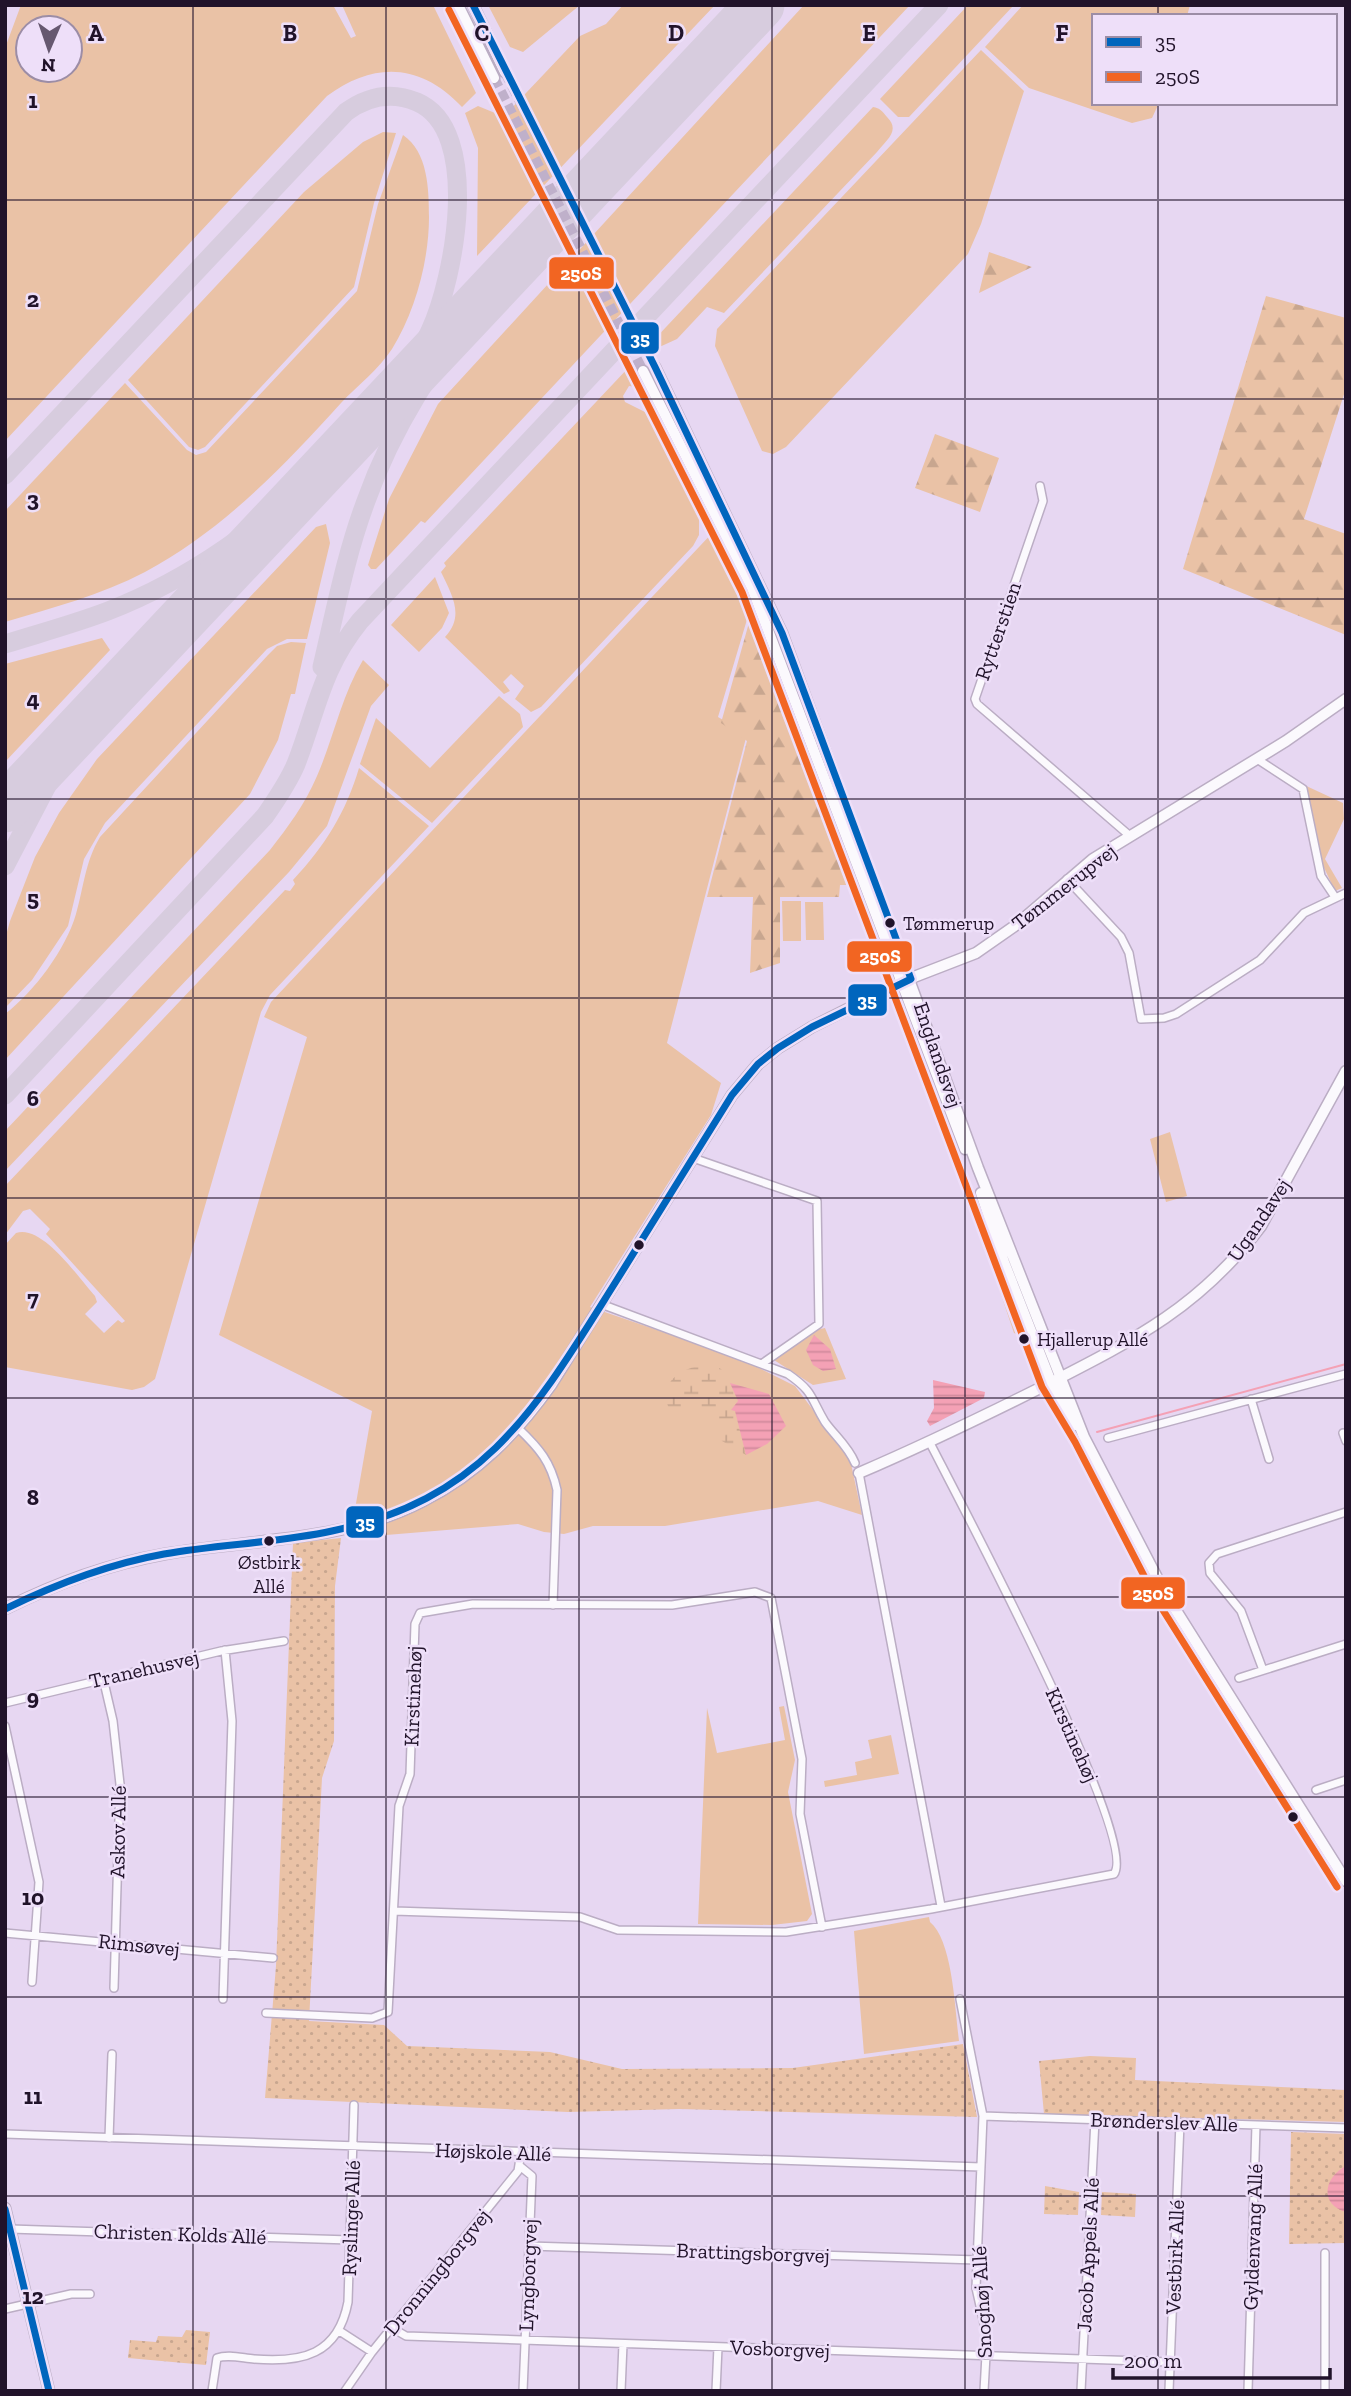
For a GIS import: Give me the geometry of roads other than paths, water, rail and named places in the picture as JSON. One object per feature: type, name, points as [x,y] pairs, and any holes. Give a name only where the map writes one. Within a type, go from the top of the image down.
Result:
[{"type":"main road","points":[[458,5],[494,78]]},
{"type":"main road","points":[[473,5],[505,72]]},
{"type":"main road","name":"Englandsvej","points":[[655,367],[782,633],[1051,1382],[1084,1437],[1165,1592],[1346,1881]]},
{"type":"main road","name":"Englandsvej","points":[[643,371],[752,588],[1084,1437]]},
{"type":"main road","name":"Tømmerupvej","points":[[5,1609],[63,1581],[129,1561],[339,1529],[388,1516],[446,1489],[474,1470],[519,1429],[551,1385],[732,1095],[758,1064],[812,1027],[906,981],[976,953],[994,942],[1067,878],[1130,836],[1257,759],[1346,699]]},
{"type":"main road","name":"Ugandavej","points":[[1062,1376],[1154,1328],[1223,1272],[1243,1250],[1278,1200],[1346,1071]]},
{"type":"main road","points":[[857,1468],[930,1443],[1062,1376]]},
{"type":"main road","points":[[5,2208],[50,2391]]},
{"type":"street","name":"Rytterstien","points":[[1040,486],[1043,501],[975,699],[976,705],[1130,836]]},
{"type":"street","points":[[1257,759],[1303,789],[1321,876],[1335,897]]},
{"type":"street","points":[[1067,878],[1121,937],[1129,953],[1141,1019],[1164,1018],[1176,1014],[1226,983],[1272,949],[1304,913],[1346,893]]},
{"type":"street","points":[[692,1158],[817,1201],[819,1324],[763,1363]]},
{"type":"street","points":[[601,1304],[788,1374],[810,1391],[824,1420],[849,1450],[857,1468],[942,1906]]},
{"type":"street","points":[[1108,1437],[1346,1374]]},
{"type":"street","points":[[1251,1399],[1269,1459]]},
{"type":"street","points":[[519,1429],[549,1462],[555,1482],[553,1605]]},
{"type":"street","name":"Kirstinehøj","points":[[394,1911],[580,1917],[618,1930],[749,1934],[822,1927],[1115,1873],[1118,1866],[1114,1836],[1075,1734],[930,1443]]},
{"type":"street","points":[[1263,1670],[1241,1611],[1210,1573],[1209,1563],[1217,1554],[1346,1512]]},
{"type":"street","name":"Kirstinehøj","points":[[266,2013],[384,2016],[390,2006],[398,1806],[410,1774],[417,1619],[420,1613],[432,1609],[473,1604],[672,1605],[755,1592],[771,1598],[802,1759],[800,1814],[822,1927]]},
{"type":"street","name":"Tranehusvej","points":[[5,1703],[225,1650],[284,1641]]},
{"type":"street","points":[[1239,1678],[1346,1644]]},
{"type":"street","points":[[222,1999],[232,1721],[225,1650]]},
{"type":"street","name":"Askov Allé","points":[[103,1678],[113,1721],[120,1784],[114,1987]]},
{"type":"street","points":[[5,1726],[36,1858],[39,1889],[32,1982]]},
{"type":"street","points":[[1315,1790],[1346,1780]]},
{"type":"street","name":"Rimsøvej","points":[[5,1933],[273,1958]]},
{"type":"street","name":"Snoghøj Allé","points":[[960,1999],[983,2116],[976,2288],[987,2337],[984,2391]]},
{"type":"street","points":[[109,2138],[112,2054]]},
{"type":"street","name":"Ryslinge Allé","points":[[338,2330],[348,2302],[354,2105]]},
{"type":"street","name":"Brønderslev Alle","points":[[983,2116],[1346,2128]]},
{"type":"street","name":"Jacob Appels Allé","points":[[1081,2391],[1095,2120]]},
{"type":"street","name":"Vestbirk Allé","points":[[1169,2391],[1180,2123]]},
{"type":"street","name":"Gyldenvang Allé","points":[[1248,2391],[1256,2125]]},
{"type":"street","name":"Højskole Allé","points":[[5,2134],[353,2148],[981,2167]]},
{"type":"street","points":[[521,2152],[521,2167]]},
{"type":"street","name":"Lyngborgvej","points":[[521,2167],[532,2176],[523,2391]]},
{"type":"street","name":"Dronningborgvej","points":[[345,2391],[372,2352],[521,2167]]},
{"type":"street","name":"Christen Kolds Allé","points":[[10,2229],[350,2240]]},
{"type":"street","name":"Brattingsborgvej","points":[[529,2246],[977,2260]]},
{"type":"street","points":[[1325,2253],[1325,2391]]},
{"type":"street","points":[[5,2309],[71,2294],[90,2294]]},
{"type":"street","name":"Vosborgvej","points":[[392,2328],[406,2336],[1171,2362]]},
{"type":"street","points":[[212,2391],[217,2358],[295,2360],[324,2347],[338,2330],[372,2352]]},
{"type":"street","points":[[621,2391],[623,2344]]},
{"type":"street","points":[[716,2391],[718,2347]]},
{"type":"waterway","points":[[1097,1432],[1346,1364]]},
{"type":"tunnel","points":[[505,72],[655,367]]},
{"type":"tunnel","points":[[494,78],[643,371]]},
{"type":"place","name":"Tømmerup","points":[[890,923]]},
{"type":"place","name":"Hjallerup Allé","points":[[1024,1339]]},
{"type":"place","name":"Østbirk Allé","points":[[269,1541]]}]
